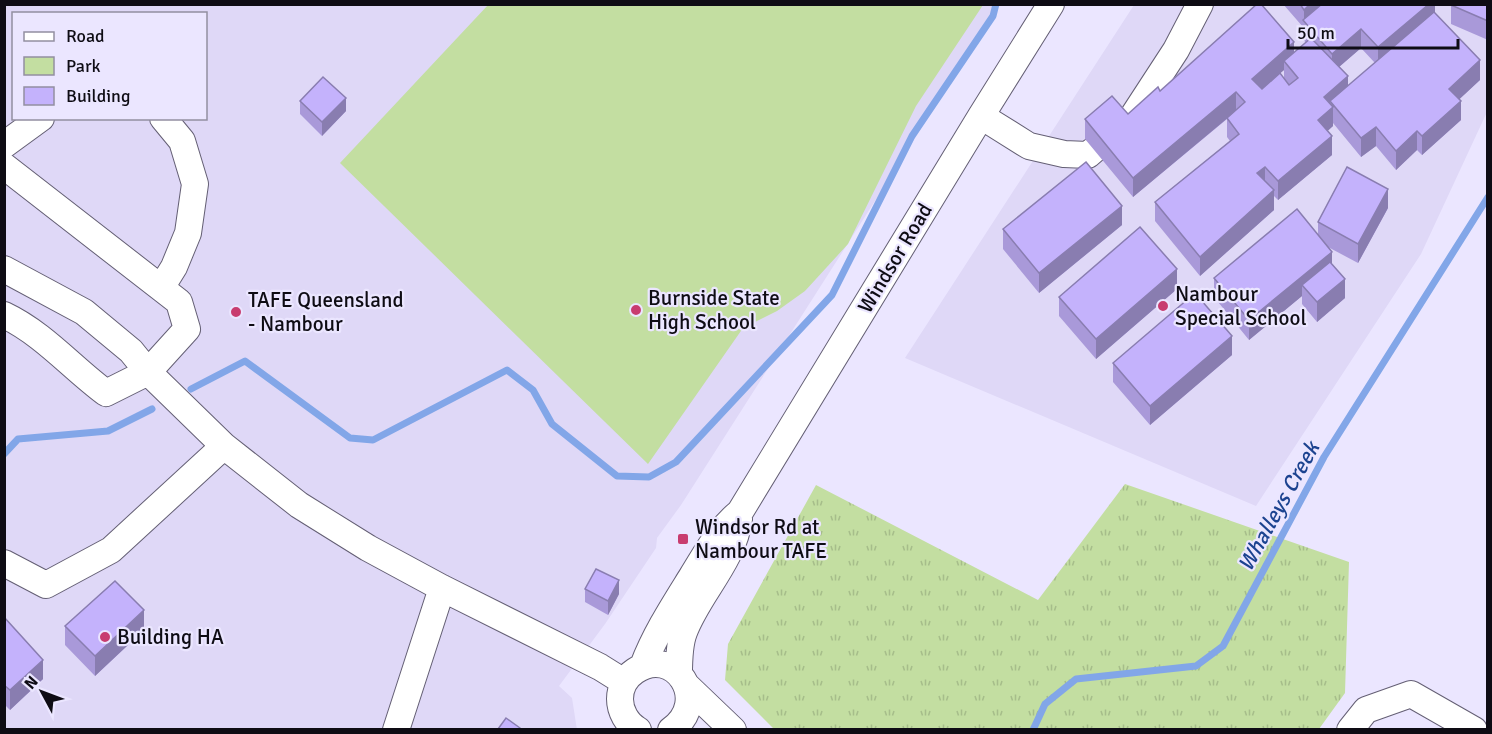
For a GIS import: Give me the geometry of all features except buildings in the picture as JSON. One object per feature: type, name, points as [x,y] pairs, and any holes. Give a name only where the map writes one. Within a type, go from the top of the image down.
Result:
[{"type":"street","name":"Windsor Road","points":[[633,674],[714,540],[725,524],[740,512],[1051,4]]},
{"type":"street","points":[[981,116],[1029,146],[1064,154],[1088,155],[1133,116],[1176,50],[1200,4]]},
{"type":"street","points":[[4,145],[39,120]]},
{"type":"street","points":[[161,288],[174,267],[188,233],[195,184],[182,141],[165,120]]},
{"type":"street","points":[[4,166],[179,302],[188,329],[148,372],[106,393],[82,375],[51,344],[4,315]]},
{"type":"street","points":[[4,269],[84,312],[131,351],[148,372],[224,446],[299,505],[368,548],[442,588],[600,667],[633,674],[662,665],[683,680],[733,729]]},
{"type":"street","points":[[4,563],[46,585],[111,550],[224,446]]},
{"type":"street","name":"Windsor Road","points":[[683,727],[689,705],[679,654],[684,630],[713,582],[732,544],[738,528],[740,512]]},
{"type":"street","points":[[396,729],[442,588]]},
{"type":"street","points":[[630,726],[620,701],[621,691],[633,674]]},
{"type":"street","points":[[1350,729],[1366,710],[1411,694],[1474,729]]},
{"type":"shaded area","points":[[4,5],[1000,5],[681,505],[657,538],[656,548],[605,624],[559,686],[572,698],[577,730],[5,729]]},
{"type":"shaded area","name":"Nambour Special School","points":[[1134,5],[1487,5],[1487,112],[1421,254],[1256,506],[905,358]]},
{"type":"green space","name":"Burnside State High School","points":[[488,5],[983,5],[916,106],[848,244],[805,291],[777,311],[743,328],[648,464],[340,163]]},
{"type":"green space","points":[[1125,484],[1349,562],[1345,693],[1319,729],[774,729],[725,680],[728,644],[816,485],[1038,600]]},
{"type":"waterway","points":[[191,389],[245,361],[350,438],[373,440],[507,370],[533,390],[552,424],[617,476],[649,477],[676,462],[832,295],[912,136],[993,16],[996,4]]},
{"type":"waterway","name":"Whalleys Creek","points":[[1033,730],[1045,704],[1076,679],[1196,666],[1223,646],[1324,457],[1488,197]]},
{"type":"waterway","points":[[4,454],[18,439],[108,431],[152,409]]},
{"type":"place","name":"Nambour Special School","points":[[1163,306]]},
{"type":"place","name":"Burnside State High School","points":[[636,310]]},
{"type":"place","name":"TAFE Queensland - Nambour","points":[[236,312]]},
{"type":"place","name":"Windsor Rd at Nambour TAFE","points":[[683,539]]},
{"type":"place","name":"Building HA","points":[[105,637]]}]
